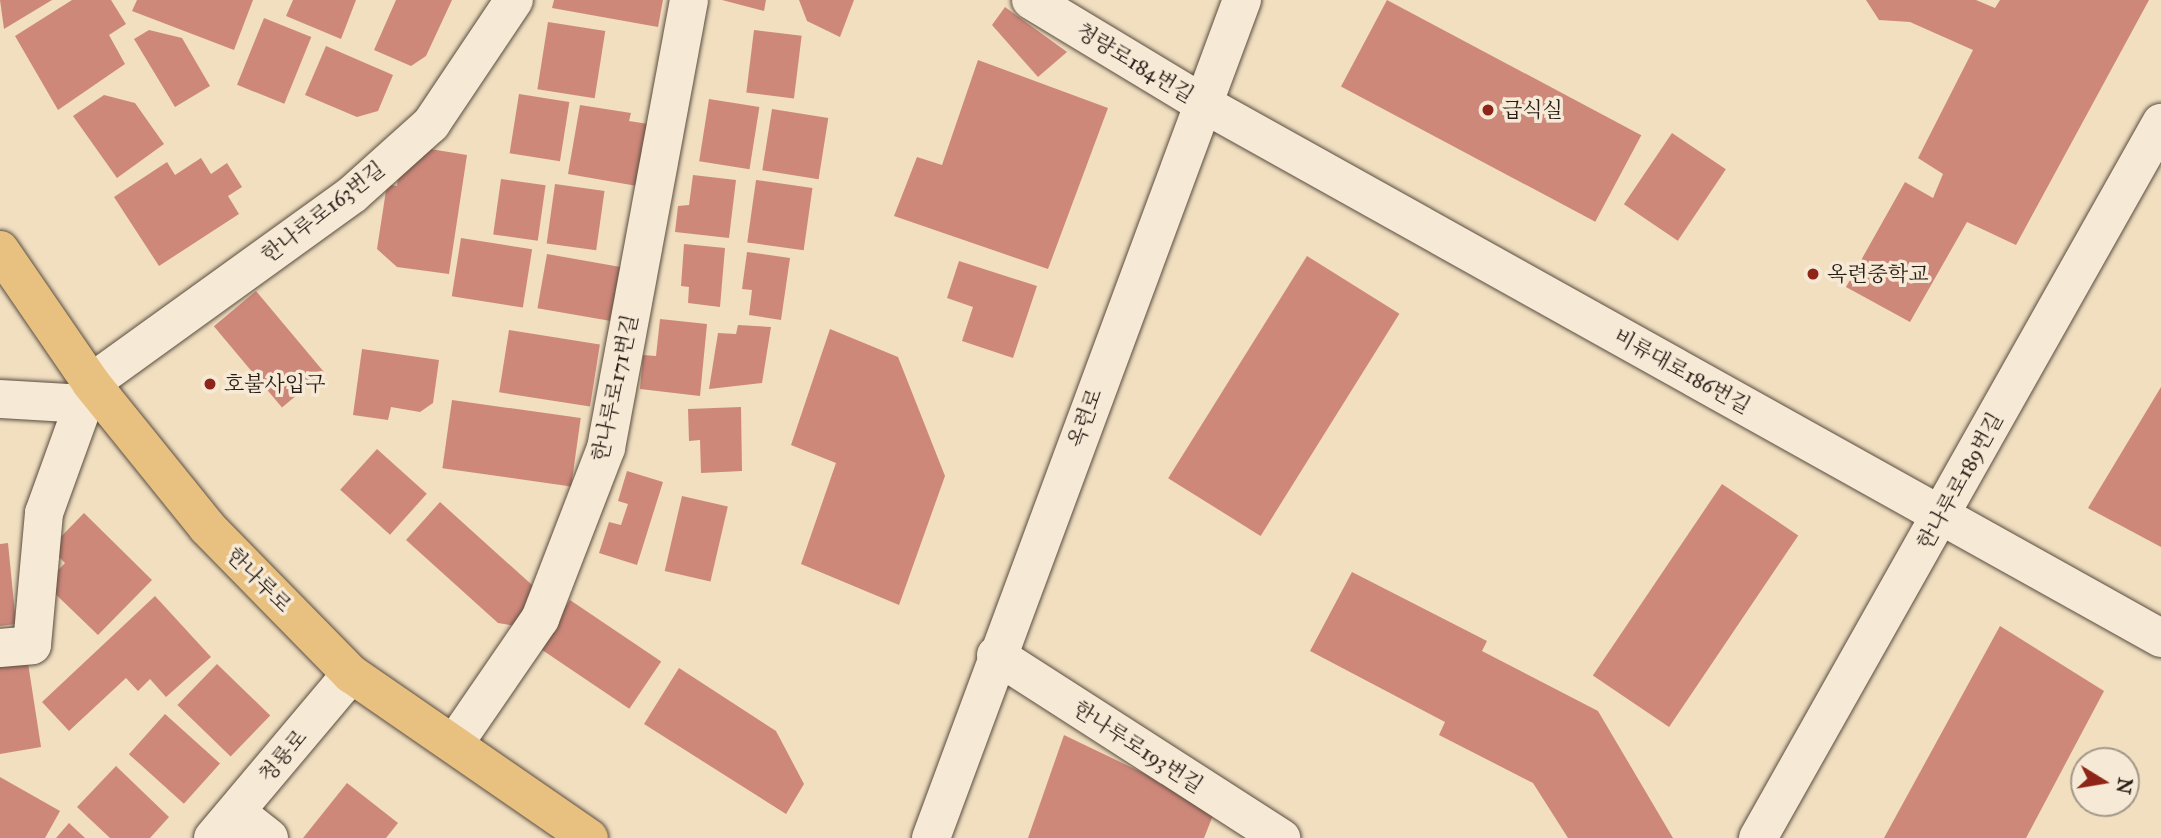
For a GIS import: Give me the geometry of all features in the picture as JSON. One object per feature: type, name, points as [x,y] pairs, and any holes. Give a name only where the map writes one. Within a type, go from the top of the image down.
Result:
[{"type":"main road","name":"한나루로","points":[[0,250],[87,394],[207,527],[351,674],[589,838]]},
{"type":"street","name":"한나루로163번길","points":[[87,394],[353,194],[431,124],[514,0]]},
{"type":"street","name":"한나루로171번길","points":[[454,744],[540,619],[607,448],[689,0]]},
{"type":"street","name":"청량로184번길","points":[[1031,0],[1202,103]]},
{"type":"street","name":"옥련로","points":[[931,838],[996,655],[1242,0]]},
{"type":"street","name":"비류대로186번길","points":[[1202,103],[2161,638]]},
{"type":"street","name":"한나루로189번길","points":[[1758,838],[2161,123]]},
{"type":"street","points":[[0,399],[87,394],[44,513],[33,645],[0,648]]},
{"type":"street","name":"한나루로193번길","points":[[996,655],[1281,838]]},
{"type":"street","name":"청룡로","points":[[225,825],[351,674]]},
{"type":"street","points":[[225,825],[269,838]]},
{"type":"building","points":[[0,0],[52,0],[4,29]]},
{"type":"building","points":[[72,0],[111,0],[126,24],[109,35],[125,64],[58,110],[15,36]]},
{"type":"building","points":[[137,0],[253,0],[234,50],[132,11]]},
{"type":"building","points":[[293,0],[356,0],[341,39],[286,16]]},
{"type":"building","points":[[396,0],[452,0],[426,56],[411,66],[374,50]]},
{"type":"building","points":[[554,0],[663,0],[658,27],[552,8]]},
{"type":"building","points":[[722,0],[766,0],[764,11]]},
{"type":"building","points":[[799,0],[854,0],[840,37],[807,21]]},
{"type":"building","name":"급식실","points":[[1387,0],[1641,135],[1595,222],[1341,87]]},
{"type":"building","points":[[1866,0],[1976,0],[1995,8],[2000,0],[2149,0],[2016,245],[1967,222],[1910,322],[1846,287],[1905,182],[1933,198],[1943,174],[1918,158],[1973,50],[1910,22],[1879,20]]},
{"type":"building","points":[[1005,7],[1067,52],[1038,77],[992,25]]},
{"type":"building","points":[[264,18],[311,37],[284,104],[237,85]]},
{"type":"building","points":[[548,22],[605,31],[595,98],[537,89]]},
{"type":"building","points":[[149,30],[182,38],[210,86],[175,107],[134,39]]},
{"type":"building","points":[[754,30],[802,36],[794,98],[746,93]]},
{"type":"building","points":[[326,46],[393,75],[378,111],[357,117],[305,95]]},
{"type":"building","points":[[978,60],[1108,108],[1048,269],[894,216],[917,157],[942,165]]},
{"type":"building","points":[[519,94],[569,102],[560,161],[510,153]]},
{"type":"building","points":[[104,95],[135,103],[164,144],[117,178],[73,116]]},
{"type":"building","points":[[709,99],[759,107],[750,169],[699,161]]},
{"type":"building","points":[[580,105],[631,113],[629,121],[648,124],[637,186],[568,174]]},
{"type":"building","points":[[772,109],[828,118],[819,179],[762,170]]},
{"type":"building","points":[[1672,133],[1726,169],[1678,241],[1624,204]]},
{"type":"building","points":[[418,147],[467,155],[449,274],[397,267],[377,249],[387,184],[397,186],[400,161]]},
{"type":"building","points":[[201,158],[211,174],[227,163],[242,187],[228,196],[239,214],[159,266],[114,197],[167,162],[175,175]]},
{"type":"building","points":[[693,175],[736,180],[729,238],[675,232],[678,206],[689,205]]},
{"type":"building","points":[[501,179],[546,185],[538,241],[493,234]]},
{"type":"building","points":[[756,180],[812,188],[804,250],[747,242]]},
{"type":"building","points":[[555,184],[605,191],[596,250],[547,243]]},
{"type":"building","points":[[461,238],[532,249],[523,308],[452,296]]},
{"type":"building","points":[[684,244],[725,248],[720,307],[688,303],[689,287],[681,286]]},
{"type":"building","points":[[747,252],[790,258],[781,320],[749,315],[752,290],[742,289]]},
{"type":"building","points":[[547,254],[622,267],[612,321],[537,308]]},
{"type":"building","points":[[1307,256],[1399,314],[1261,536],[1168,478]]},
{"type":"building","points":[[959,261],[1037,286],[1013,358],[962,341],[973,307],[947,298]]},
{"type":"building","points":[[256,291],[324,372],[282,408],[214,326]]},
{"type":"building","points":[[660,319],[707,324],[700,396],[640,389],[643,355],[656,356]]},
{"type":"building","points":[[738,325],[771,327],[762,383],[709,389],[718,333],[736,334]]},
{"type":"building","points":[[830,329],[898,357],[945,476],[899,605],[801,564],[836,463],[791,445]]},
{"type":"building","points":[[509,330],[600,344],[590,407],[499,392]]},
{"type":"building","points":[[362,349],[439,360],[433,403],[420,412],[391,407],[388,420],[353,415]]},
{"type":"building","points":[[2161,387],[2161,547],[2088,508]]},
{"type":"building","points":[[452,400],[581,418],[571,486],[442,468]]},
{"type":"building","points":[[741,407],[742,471],[701,473],[700,440],[689,441],[688,409]]},
{"type":"building","points":[[377,449],[427,494],[390,535],[340,490]]},
{"type":"building","points":[[627,471],[663,482],[637,565],[599,553],[609,522],[621,525],[628,504],[618,501]]},
{"type":"building","points":[[1722,484],[1798,535],[1669,727],[1593,676]]},
{"type":"building","points":[[682,496],[728,507],[710,582],[665,571]]},
{"type":"building","points":[[440,502],[542,594],[515,626],[498,623],[406,540]]},
{"type":"building","points":[[84,513],[152,580],[98,635],[45,584],[65,563],[50,548]]},
{"type":"building","points":[[8,543],[16,624],[0,626],[0,544]]},
{"type":"building","points":[[1352,572],[1487,641],[1482,651],[1598,711],[1673,838],[1568,838],[1533,783],[1439,735],[1445,722],[1310,651]]},
{"type":"building","points":[[155,596],[211,657],[166,697],[150,679],[138,691],[126,678],[69,731],[42,702]]},
{"type":"building","points":[[570,600],[661,662],[629,709],[538,647]]},
{"type":"building","points":[[2000,626],[2104,691],[2074,747],[2070,747],[2070,755],[2026,838],[1884,838]]},
{"type":"building","points":[[28,663],[41,747],[0,754],[0,665]]},
{"type":"building","points":[[217,664],[270,715],[231,756],[177,705]]},
{"type":"building","points":[[679,668],[776,731],[804,784],[786,814],[644,724]]},
{"type":"building","points":[[165,714],[220,764],[184,804],[129,754]]},
{"type":"building","points":[[1064,735],[1216,808],[1204,838],[1028,838]]},
{"type":"building","points":[[116,766],[169,817],[150,838],[110,838],[77,807]]},
{"type":"building","points":[[0,777],[60,811],[45,838],[0,838]]},
{"type":"building","points":[[347,783],[398,823],[386,838],[303,838]]},
{"type":"building","points":[[69,823],[85,838],[56,838]]},
{"type":"place","name":"급식실","points":[[1488,110]]},
{"type":"place","name":"옥련중학교","points":[[1813,274]]},
{"type":"place","name":"호불사입구","points":[[210,384]]}]
